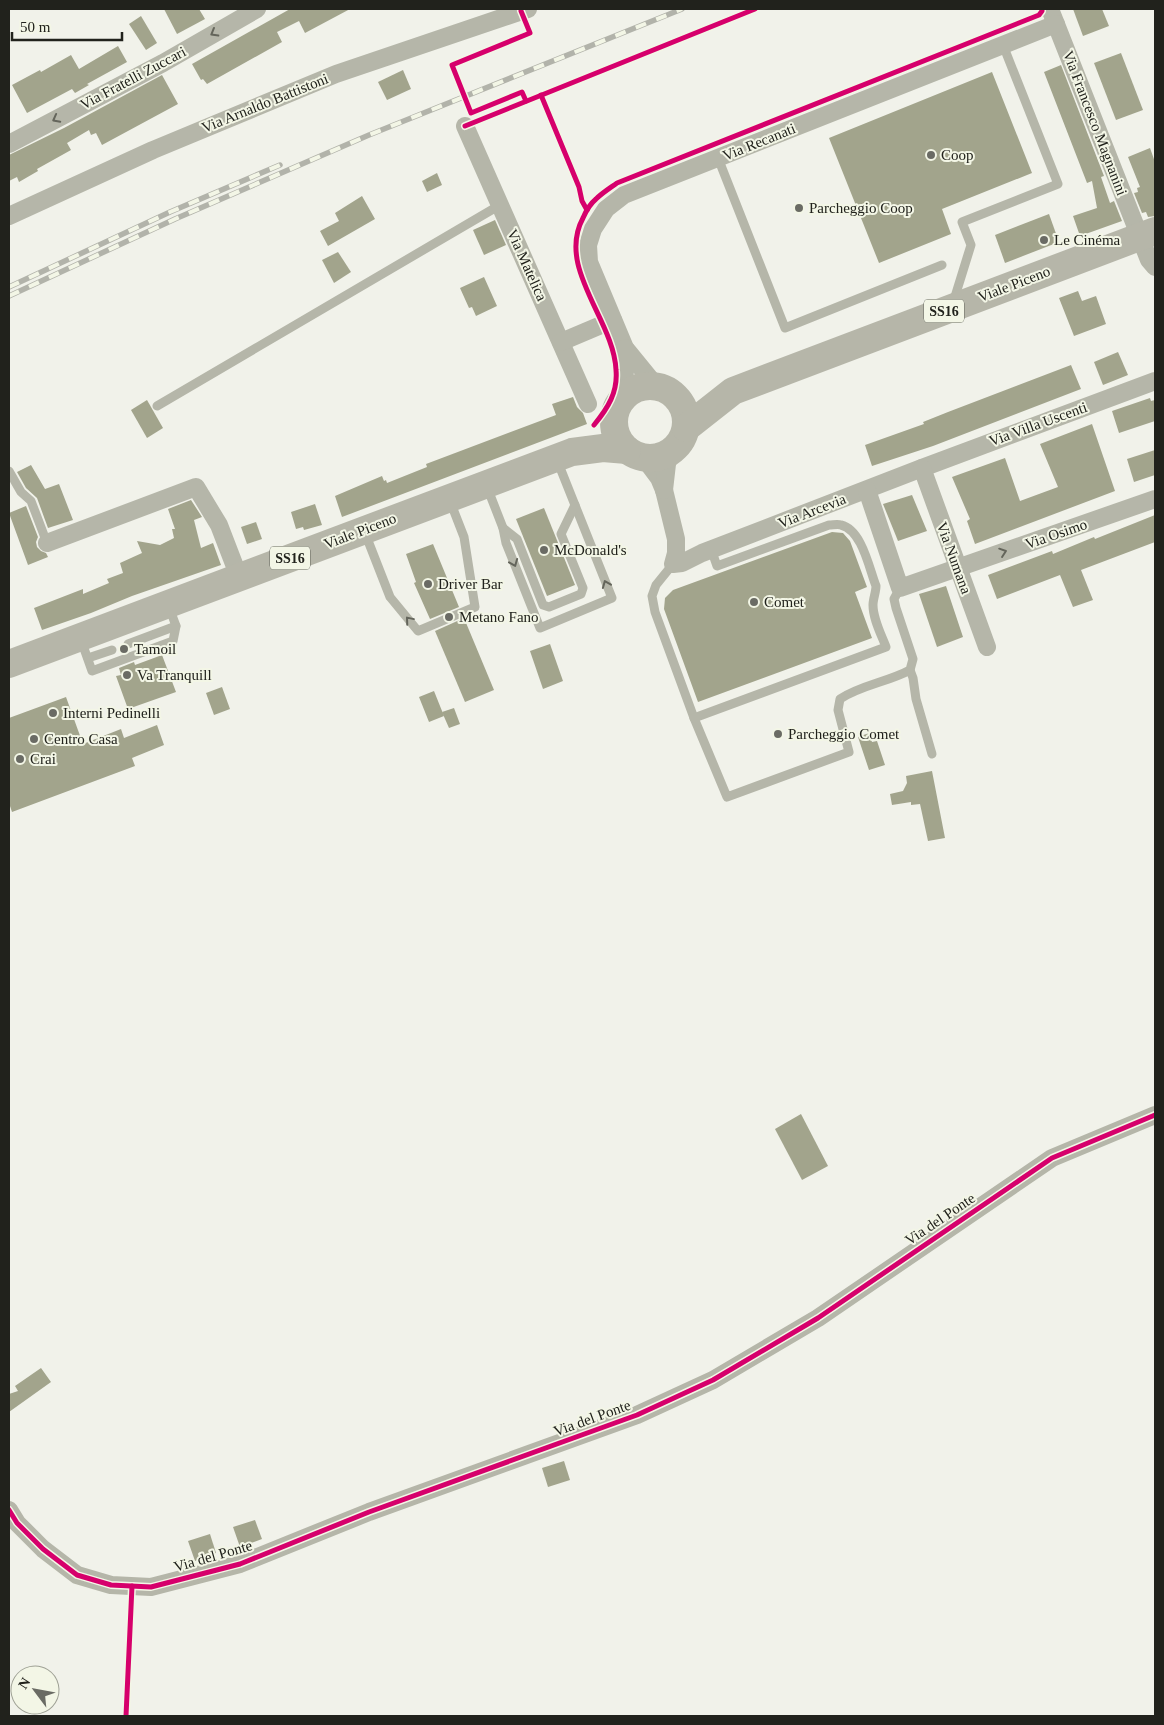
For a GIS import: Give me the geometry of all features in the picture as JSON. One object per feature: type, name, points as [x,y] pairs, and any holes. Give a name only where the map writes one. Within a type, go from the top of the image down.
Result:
[{"type":"main road","name":"Viale Piceno","points":[[9,664],[84,648],[172,615],[239,577],[564,455],[603,448],[636,454],[663,456],[671,452],[683,437],[686,428],[733,390],[1148,234]]},
{"type":"main road","name":"Viale Piceno","points":[[564,455],[598,433],[637,388],[733,390]]},
{"type":"main road","points":[[665,390],[680,401],[686,418],[686,428]]},
{"type":"main road","points":[[618,408],[614,426],[616,435],[636,454]]},
{"type":"street","name":"Via Fratelli Zuccari","points":[[9,144],[162,63],[256,9]]},
{"type":"street","name":"Via Arnaldo Battistoni","points":[[9,216],[153,150],[328,77],[528,9]]},
{"type":"street","name":"Via Recanati","points":[[618,408],[625,371],[624,348],[589,262],[588,245],[593,229],[606,209],[624,195],[1003,46],[1053,16]]},
{"type":"street","name":"Via Francesco Magnanini","points":[[1053,16],[1148,234],[1149,260],[1155,266]]},
{"type":"street","name":"Via Matelica","points":[[465,126],[588,404]]},
{"type":"street","points":[[561,342],[613,320]]},
{"type":"street","name":"Via Recanati","points":[[624,348],[665,390]]},
{"type":"street","name":"Via Villa Uscenti","points":[[922,468],[1155,381]]},
{"type":"street","points":[[664,490],[667,464],[671,452]]},
{"type":"street","points":[[636,454],[659,478],[664,490],[676,539],[676,553],[672,564]]},
{"type":"street","name":"Via Arcevia","points":[[672,564],[682,563],[706,551],[922,468]]},
{"type":"street","name":"Via Numana","points":[[922,468],[957,569],[987,647]]},
{"type":"street","points":[[47,543],[196,487],[219,525],[239,577]]},
{"type":"street","points":[[866,490],[900,588]]},
{"type":"street","name":"Via Osimo","points":[[900,588],[1155,499]]},
{"type":"street","points":[[676,539],[689,550],[706,551]]},
{"type":"street","name":"Via del Ponte","points":[[9,1510],[17,1522],[42,1549],[77,1575],[111,1585],[151,1586],[240,1564],[368,1512],[637,1415],[713,1380],[818,1318],[1052,1158],[1155,1115]]},
{"type":"lane","points":[[951,308],[971,245],[962,222],[1058,184],[1003,46]]},
{"type":"lane","points":[[718,158],[785,328],[942,265]]},
{"type":"lane","points":[[157,406],[500,205]]},
{"type":"lane","points":[[486,484],[503,528],[506,543],[540,628],[612,598],[575,505],[564,455]]},
{"type":"lane","points":[[9,471],[21,492],[31,501],[47,543]]},
{"type":"lane","points":[[364,530],[390,597],[418,631],[475,607],[464,537],[449,498]]},
{"type":"lane","points":[[503,528],[517,539],[543,605],[549,607],[581,594],[583,588],[562,534],[575,505]]},
{"type":"lane","points":[[694,718],[886,647],[874,613],[873,603],[876,586],[858,538],[851,530],[841,525],[829,525],[717,566],[706,551]]},
{"type":"lane","points":[[672,564],[656,585],[652,596],[655,612],[694,718],[726,797],[849,752],[838,710],[840,699],[865,687],[910,670]]},
{"type":"lane","points":[[900,588],[894,600],[914,659],[910,670],[932,754]]},
{"type":"lane","points":[[128,644],[172,615]]},
{"type":"lane","points":[[112,650],[84,648],[92,670],[173,641],[172,615]]},
{"type":"building","points":[[164,9],[199,9],[205,19],[177,34]]},
{"type":"building","points":[[290,9],[350,9],[305,33],[299,21],[277,32],[282,42],[207,84],[203,79],[201,80],[192,64]]},
{"type":"building","points":[[1073,9],[1102,9],[1109,26],[1083,36]]},
{"type":"building","points":[[141,16],[157,43],[146,50],[129,24]]},
{"type":"building","points":[[118,46],[127,62],[87,84],[89,85],[75,93],[72,89],[27,113],[12,85],[40,70],[41,72],[71,55],[79,69]]},
{"type":"building","points":[[1121,53],[1143,110],[1116,120],[1094,63]]},
{"type":"building","points":[[1061,65],[1104,176],[1101,177],[1110,203],[1114,201],[1122,221],[1080,236],[1073,216],[1097,208],[1092,181],[1087,183],[1044,72]]},
{"type":"building","points":[[403,70],[411,89],[387,100],[378,82]]},
{"type":"building","name":"Coop","points":[[992,72],[1032,173],[942,209],[951,234],[879,263],[829,138]]},
{"type":"building","points":[[162,75],[178,104],[102,145],[96,133],[91,135],[89,130],[67,143],[71,150],[37,169],[38,171],[19,182],[17,177],[9,181],[9,155],[64,128]]},
{"type":"building","points":[[1150,148],[1155,162],[1155,216],[1148,217],[1146,212],[1142,213],[1134,193],[1138,192],[1137,188],[1140,187],[1128,157]]},
{"type":"building","points":[[437,173],[442,185],[427,192],[422,181]]},
{"type":"building","points":[[362,196],[375,219],[328,246],[320,231],[339,221],[335,213]]},
{"type":"building","points":[[1049,214],[1059,242],[1005,263],[995,235]]},
{"type":"building","points":[[495,220],[506,245],[484,255],[473,230]]},
{"type":"building","points":[[338,252],[351,272],[334,283],[322,260]]},
{"type":"building","points":[[484,277],[497,306],[476,316],[472,307],[469,308],[460,288]]},
{"type":"building","points":[[1078,291],[1082,301],[1096,296],[1106,324],[1074,336],[1059,298]]},
{"type":"building","points":[[1118,352],[1128,375],[1103,385],[1094,362]]},
{"type":"building","points":[[1071,365],[1081,389],[933,446],[872,466],[865,445],[924,424],[923,422]]},
{"type":"building","points":[[573,397],[577,407],[583,413],[587,424],[342,517],[335,496],[382,476],[387,483],[427,467],[426,464],[556,415],[552,404]]},
{"type":"building","points":[[1150,398],[1151,401],[1155,400],[1155,421],[1119,433],[1112,411]]},
{"type":"building","points":[[147,400],[163,428],[147,438],[131,410]]},
{"type":"building","points":[[1092,424],[1115,491],[975,544],[967,521],[970,519],[952,477],[1005,458],[1020,501],[1058,487],[1040,444]]},
{"type":"building","points":[[1155,450],[1155,475],[1134,482],[1127,459]]},
{"type":"building","points":[[31,465],[45,489],[59,484],[73,520],[48,528],[37,498],[26,488],[17,472]]},
{"type":"building","points":[[912,495],[927,531],[898,541],[883,504]]},
{"type":"building","points":[[191,500],[202,517],[194,520],[201,548],[213,543],[221,565],[42,630],[34,608],[83,589],[83,594],[109,583],[107,579],[123,573],[120,563],[142,553],[137,541],[160,545],[174,538],[172,529],[175,529],[168,509]]},
{"type":"building","points":[[315,504],[322,525],[304,530],[303,527],[296,529],[291,512]]},
{"type":"building","points":[[26,506],[38,537],[37,547],[46,553],[48,557],[28,565],[9,513]]},
{"type":"building","points":[[544,508],[575,585],[547,596],[516,519]]},
{"type":"building","points":[[1155,515],[1155,542],[1081,570],[1093,600],[1073,607],[1060,575],[997,599],[988,575],[1052,551],[1053,554],[1094,537],[1095,539]]},
{"type":"building","points":[[256,522],[262,539],[247,544],[241,527]]},
{"type":"building","points":[[832,532],[843,533],[850,541],[867,587],[855,592],[872,638],[698,702],[664,609],[665,598],[673,590]]},
{"type":"building","points":[[433,544],[459,607],[430,619],[414,583],[416,582],[406,554]]},
{"type":"building","points":[[946,586],[963,637],[937,647],[919,594]]},
{"type":"building","points":[[464,618],[494,690],[465,702],[435,631]]},
{"type":"building","points":[[550,644],[563,681],[543,689],[530,651]]},
{"type":"building","points":[[162,655],[176,692],[128,709],[116,676],[121,675],[119,668],[134,662],[135,665]]},
{"type":"building","points":[[222,687],[230,709],[214,715],[206,693]]},
{"type":"building","points":[[434,691],[444,716],[429,722],[419,697]]},
{"type":"building","points":[[66,697],[83,744],[121,729],[124,738],[157,725],[164,745],[132,758],[135,766],[12,812],[9,803],[9,718]]},
{"type":"building","points":[[454,708],[460,724],[449,728],[442,712]]},
{"type":"building","points":[[869,733],[872,742],[877,741],[885,765],[869,770],[858,737]]},
{"type":"building","points":[[932,771],[945,838],[928,841],[920,804],[911,805],[911,802],[892,805],[890,794],[903,791],[907,783],[906,776]]},
{"type":"building","points":[[801,1114],[828,1166],[802,1180],[775,1129]]},
{"type":"building","points":[[41,1368],[51,1382],[9,1412],[9,1394],[18,1391],[15,1386]]},
{"type":"building","points":[[564,1461],[570,1480],[548,1487],[542,1468]]},
{"type":"building","points":[[255,1520],[262,1539],[240,1547],[233,1527]]},
{"type":"building","points":[[210,1534],[216,1553],[195,1561],[188,1541]]},
{"type":"railway","points":[[9,296],[175,219],[369,135],[682,9]]},
{"type":"railway","points":[[9,287],[170,212],[280,165]]},
{"type":"cycle path","points":[[465,126],[755,9]]},
{"type":"cycle path","points":[[594,425],[604,412],[614,393],[616,378],[613,351],[581,275],[576,256],[577,237],[584,215],[594,201],[617,183],[1039,15],[1042,9]]},
{"type":"cycle path","points":[[521,11],[530,33],[452,65],[471,113],[522,92],[526,101]]},
{"type":"cycle path","points":[[541,95],[587,210]]},
{"type":"cycle path","points":[[9,1510],[17,1523],[43,1549],[77,1575],[111,1585],[151,1587],[240,1564],[369,1512],[637,1415],[713,1380],[818,1318],[1052,1158],[1155,1115]]},
{"type":"cycle path","points":[[126,1716],[132,1586]]},
{"type":"place","name":"Coop","points":[[931,155]]},
{"type":"place","name":"Parcheggio Coop","points":[[799,208]]},
{"type":"place","name":"Le Cinéma","points":[[1044,240]]},
{"type":"place","name":"McDonald's","points":[[544,550]]},
{"type":"place","name":"Driver Bar","points":[[428,584]]},
{"type":"place","name":"Comet","points":[[754,602]]},
{"type":"place","name":"Metano Fano","points":[[449,617]]},
{"type":"place","name":"Tamoil","points":[[124,649]]},
{"type":"place","name":"Va Tranquill","points":[[127,675]]},
{"type":"place","name":"Interni Pedinelli","points":[[53,713]]},
{"type":"place","name":"Parcheggio Comet","points":[[778,734]]},
{"type":"place","name":"Centro Casa","points":[[34,739]]},
{"type":"place","name":"Crai","points":[[20,759]]}]
